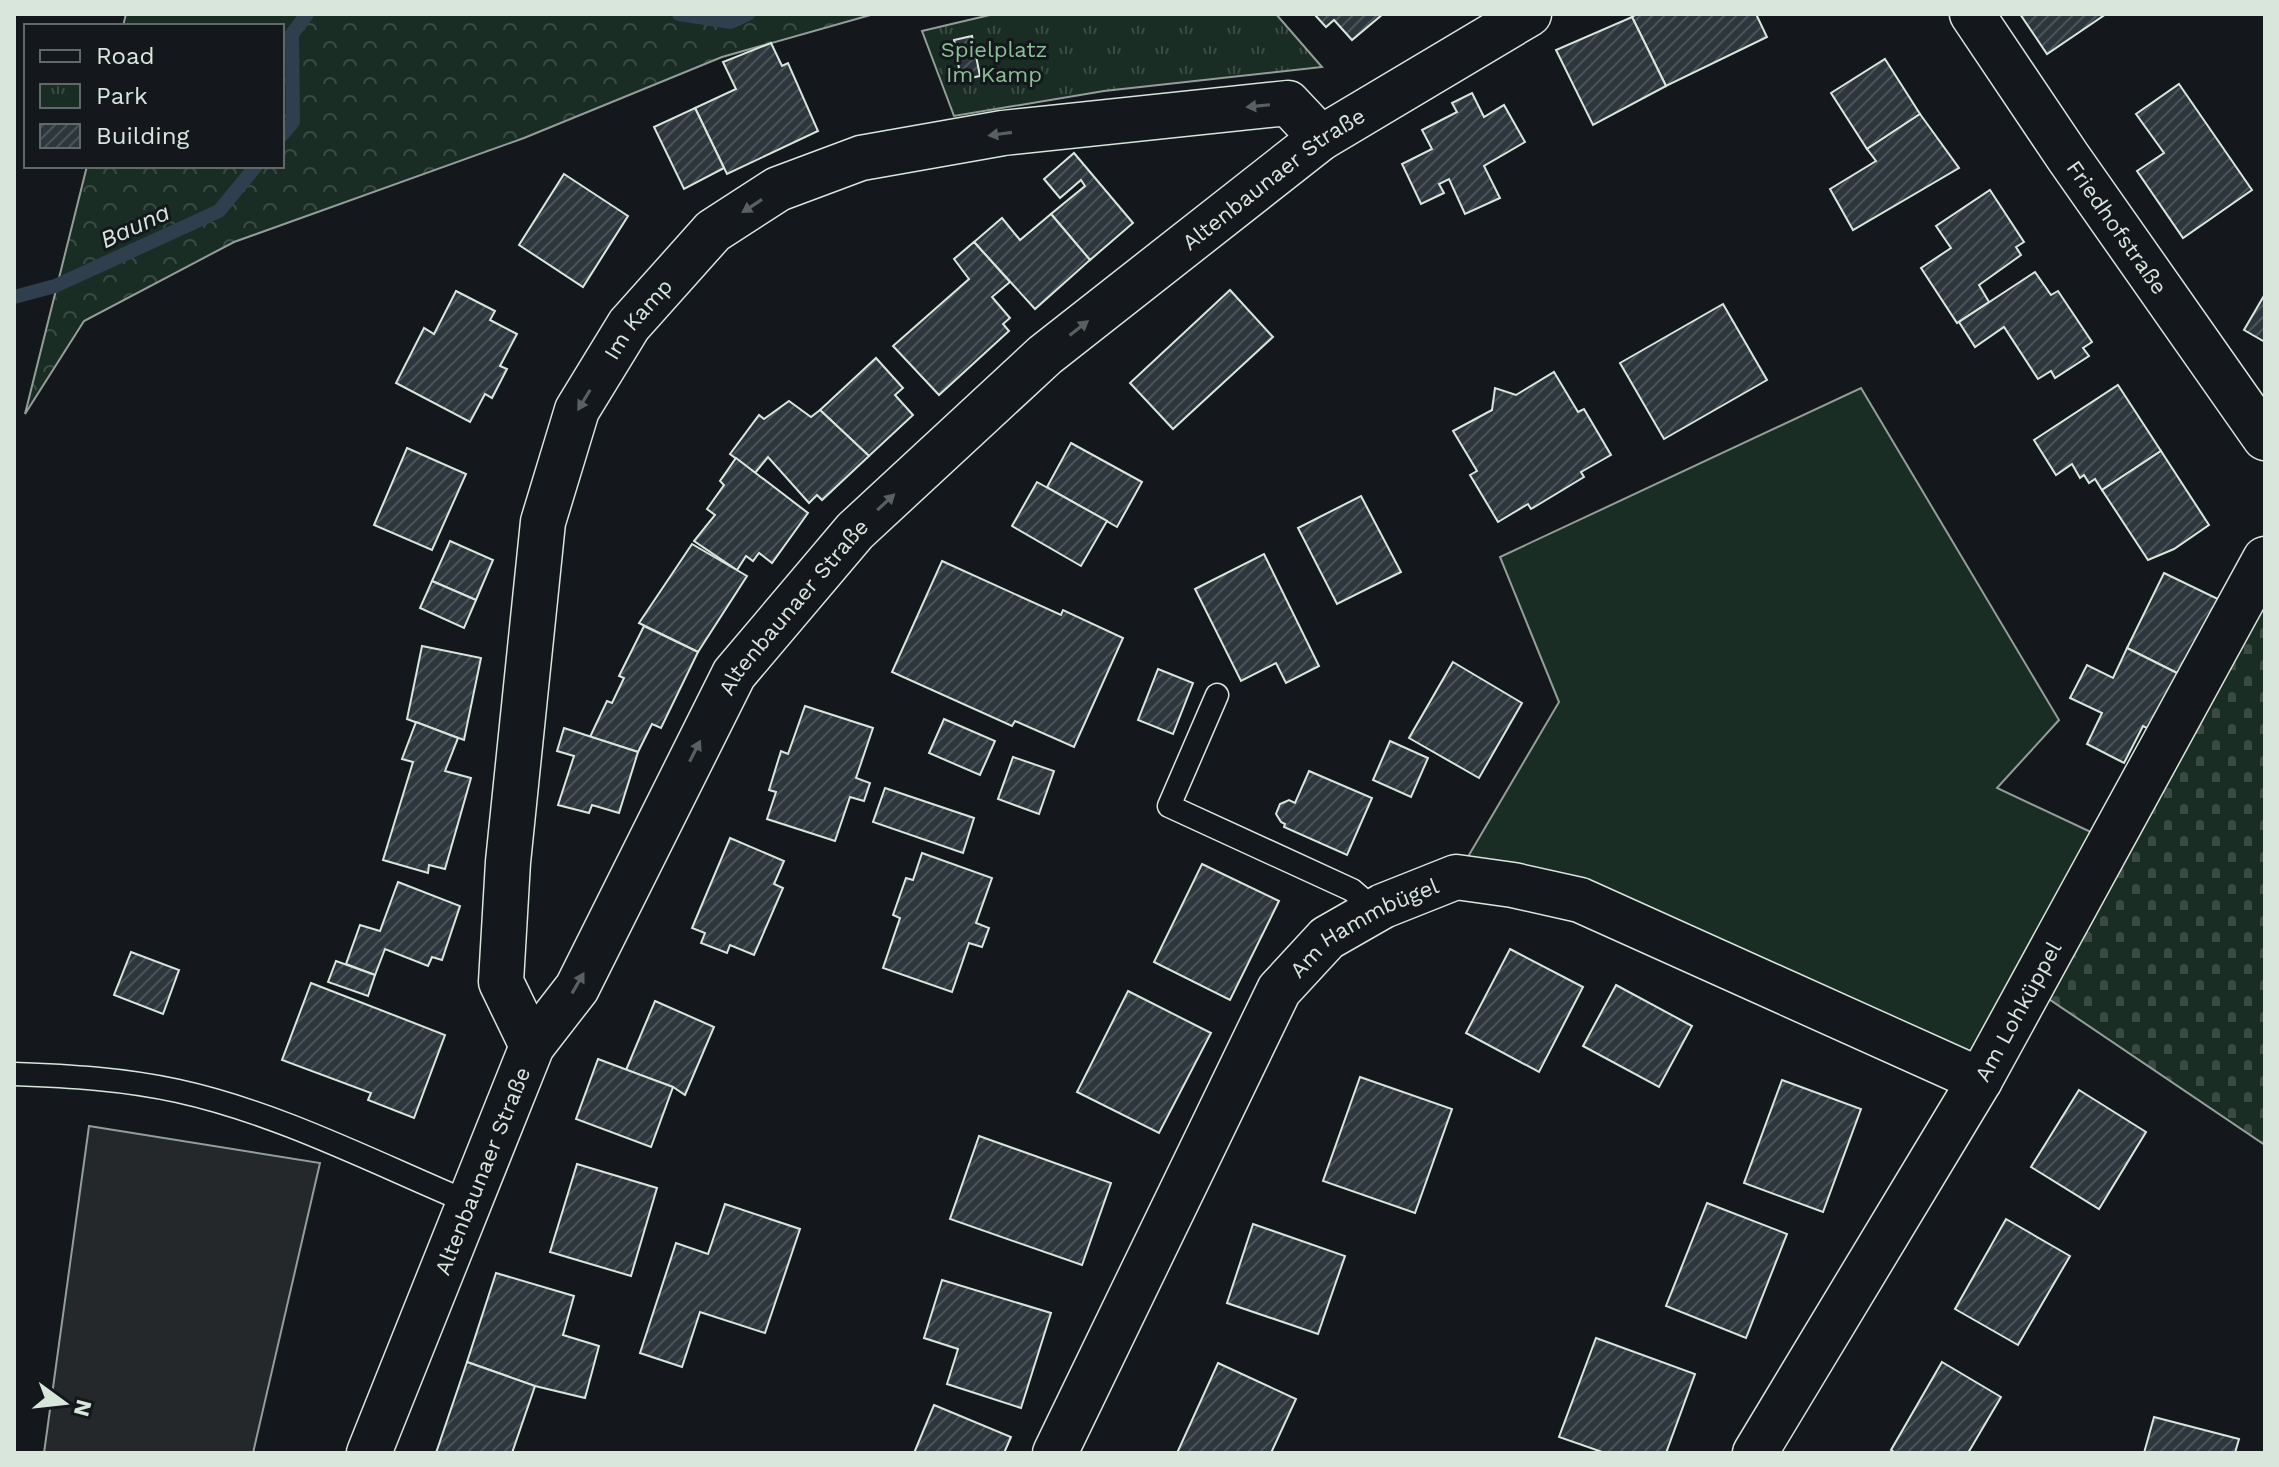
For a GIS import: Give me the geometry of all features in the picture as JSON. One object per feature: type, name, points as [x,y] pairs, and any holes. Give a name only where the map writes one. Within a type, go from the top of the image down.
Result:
[{"type":"street","name":"Altenbaunaer Straße","points":[[369,1453],[532,1046],[577,988],[734,674],[855,531],[1045,355],[1321,138],[1529,14]]},
{"type":"street","name":"Friedhofstraße","points":[[1972,14],[2265,438]]},
{"type":"street","name":"Im Kamp","points":[[532,1046],[501,982],[508,862],[543,522],[577,410],[629,325],[713,231],[778,189],[861,158],[1003,133],[1288,103],[1321,138]]},
{"type":"street","name":"Am Lohküppel","points":[[1767,1448],[1980,1080],[2265,559]]},
{"type":"street","name":"Am Hammbügel","points":[[1055,1453],[1279,990],[1327,938],[1375,910],[1456,877],[1513,885],[1580,900],[1980,1080]]},
{"type":"lane","points":[[1217,695],[1169,806],[1352,890],[1375,910]]},
{"type":"lane","points":[[14,1074],[90,1076],[178,1091],[272,1118],[468,1202]]},
{"type":"green space","points":[[126,14],[874,14],[722,57],[524,138],[234,242],[84,321],[25,414],[86,168],[284,168],[284,24],[124,24]]},
{"type":"green space","name":"Spielplatz Im Kamp","points":[[994,14],[1276,14],[1322,67],[1104,91],[954,116],[922,31]]},
{"type":"green space","points":[[1861,388],[2059,720],[1997,788],[2110,841],[1980,1080],[1580,900],[1456,877],[1559,702],[1500,557]]},
{"type":"green space","points":[[2265,559],[2265,1145],[2031,987]]},
{"type":"shaded area","points":[[89,1126],[320,1163],[253,1453],[44,1453]]},
{"type":"building","points":[[1314,14],[1383,14],[1352,40],[1334,20],[1326,27]]},
{"type":"building","points":[[1637,14],[1756,14],[1767,37],[1666,86],[1632,17]]},
{"type":"building","points":[[2020,14],[2106,14],[2047,54]]},
{"type":"building","points":[[1632,17],[1666,86],[1593,125],[1556,50]]},
{"type":"building","points":[[972,36],[980,76],[961,80],[954,40]]},
{"type":"building","points":[[771,43],[782,66],[788,63],[818,131],[727,174],[695,108],[736,89],[723,62]]},
{"type":"building","points":[[1885,59],[1920,114],[1867,149],[1831,93]]},
{"type":"building","points":[[2179,84],[2252,190],[2183,238],[2137,171],[2164,153],[2136,114]]},
{"type":"building","points":[[1472,93],[1484,117],[1504,105],[1525,142],[1484,166],[1500,198],[1465,214],[1449,179],[1439,184],[1444,193],[1421,204],[1402,164],[1432,149],[1422,130],[1457,112],[1452,103]]},
{"type":"building","points":[[695,108],[724,168],[684,189],[654,127]]},
{"type":"building","points":[[1920,114],[1959,168],[1853,230],[1830,189],[1876,161],[1867,149]]},
{"type":"building","points":[[1074,153],[1133,223],[1090,260],[1051,214],[1085,186],[1081,180],[1060,198],[1044,179]]},
{"type":"building","points":[[564,174],[628,216],[583,287],[519,245]]},
{"type":"building","points":[[1990,190],[2024,242],[2016,247],[2021,255],[1979,285],[1989,302],[1957,323],[1921,268],[1951,248],[1936,226]]},
{"type":"building","points":[[1051,214],[1090,260],[1035,309],[974,242],[1002,218],[1020,240]]},
{"type":"building","points":[[974,242],[1010,282],[992,297],[1010,318],[1003,324],[1009,331],[939,395],[893,346],[969,279],[954,259]]},
{"type":"building","points":[[2035,272],[2051,295],[2058,291],[2092,342],[2083,348],[2089,356],[2055,378],[2051,371],[2038,379],[2004,327],[1975,347],[1959,322]]},
{"type":"building","points":[[1230,290],[1273,337],[1173,429],[1130,383]]},
{"type":"building","points":[[456,291],[495,311],[490,320],[517,334],[500,366],[507,369],[492,398],[485,394],[470,422],[396,383],[424,328],[434,334]]},
{"type":"building","points":[[2265,294],[2265,342],[2244,330]]},
{"type":"building","points":[[1723,304],[1767,380],[1664,439],[1620,363]]},
{"type":"building","points":[[876,358],[903,388],[895,395],[913,415],[869,456],[820,410]]},
{"type":"building","points":[[1554,372],[1578,412],[1584,409],[1611,455],[1581,472],[1584,477],[1531,509],[1528,504],[1498,522],[1470,475],[1477,471],[1453,431],[1492,410],[1495,388],[1516,395]]},
{"type":"building","points":[[2118,385],[2161,451],[2102,490],[2095,479],[2089,483],[2084,475],[2080,478],[2072,464],[2056,475],[2034,440]]},
{"type":"building","points":[[789,401],[811,417],[820,410],[869,456],[822,500],[817,495],[809,503],[768,457],[755,473],[730,454],[759,415],[764,419]]},
{"type":"building","points":[[1071,443],[1142,482],[1117,527],[1047,487]]},
{"type":"building","points":[[407,448],[466,474],[432,550],[374,525]]},
{"type":"building","points":[[2161,451],[2209,525],[2174,549],[2148,560],[2102,490]]},
{"type":"building","points":[[736,458],[808,513],[772,563],[759,553],[753,561],[746,556],[737,570],[694,541],[715,515],[707,509],[724,485],[720,481]]},
{"type":"building","points":[[1037,482],[1107,521],[1081,566],[1012,526]]},
{"type":"building","points":[[1361,496],[1401,572],[1337,604],[1298,528]]},
{"type":"building","points":[[450,541],[493,560],[476,600],[432,581]]},
{"type":"building","points":[[692,544],[747,576],[698,652],[639,623]]},
{"type":"building","points":[[1264,554],[1319,666],[1286,683],[1276,663],[1241,681],[1195,589]]},
{"type":"building","points":[[942,561],[1061,615],[1063,610],[1123,638],[1074,747],[1015,721],[1012,726],[892,672]]},
{"type":"building","points":[[2164,573],[2220,600],[2191,680],[2127,648]]},
{"type":"building","points":[[432,581],[476,600],[464,628],[420,608]]},
{"type":"building","points":[[644,626],[698,652],[661,728],[652,724],[638,752],[590,737],[607,701],[612,703],[624,678],[619,676]]},
{"type":"building","points":[[422,646],[481,658],[464,740],[407,719]]},
{"type":"building","points":[[2127,648],[2191,680],[2156,732],[2143,726],[2124,763],[2087,744],[2102,713],[2070,698],[2087,665],[2113,678]]},
{"type":"building","points":[[1453,662],[1522,703],[1479,778],[1409,738]]},
{"type":"building","points":[[1158,669],[1193,683],[1173,734],[1138,720]]},
{"type":"building","points":[[805,706],[873,728],[856,778],[870,783],[864,801],[850,797],[835,841],[767,819],[776,792],[769,790],[781,751],[788,754]]},
{"type":"building","points":[[944,719],[995,741],[980,775],[929,753]]},
{"type":"building","points":[[416,722],[458,738],[445,771],[471,778],[445,869],[429,865],[428,873],[383,860],[413,762],[402,759]]},
{"type":"building","points":[[564,728],[638,752],[619,813],[592,805],[589,813],[558,805],[574,756],[557,751]]},
{"type":"building","points":[[1390,741],[1428,758],[1411,797],[1373,780]]},
{"type":"building","points":[[1013,757],[1054,771],[1039,814],[998,799]]},
{"type":"building","points":[[1309,771],[1372,798],[1347,855],[1284,827],[1285,824],[1276,814],[1280,804],[1289,800],[1295,803]]},
{"type":"building","points":[[885,788],[974,818],[963,853],[873,822]]},
{"type":"building","points":[[730,838],[784,861],[774,884],[783,888],[754,955],[730,945],[727,953],[701,943],[705,933],[692,928]]},
{"type":"building","points":[[922,853],[992,878],[976,923],[989,928],[982,947],[969,943],[952,992],[883,968],[900,918],[893,915],[906,878],[913,880]]},
{"type":"building","points":[[1202,864],[1279,901],[1230,1000],[1154,962]]},
{"type":"building","points":[[398,882],[460,906],[442,960],[432,957],[428,966],[385,949],[375,975],[346,964],[360,925],[380,931]]},
{"type":"building","points":[[1510,949],[1583,987],[1539,1072],[1466,1033]]},
{"type":"building","points":[[131,952],[179,970],[163,1014],[114,995]]},
{"type":"building","points":[[336,961],[375,975],[368,996],[328,982]]},
{"type":"building","points":[[311,983],[445,1035],[414,1118],[368,1100],[371,1093],[282,1060]]},
{"type":"building","points":[[1616,985],[1692,1026],[1659,1087],[1583,1046]]},
{"type":"building","points":[[1128,991],[1211,1033],[1159,1133],[1077,1092]]},
{"type":"building","points":[[655,1001],[714,1027],[685,1095],[673,1087],[626,1070]]},
{"type":"building","points":[[598,1059],[673,1087],[651,1147],[576,1119]]},
{"type":"building","points":[[1360,1077],[1452,1109],[1415,1213],[1323,1181]]},
{"type":"building","points":[[1782,1080],[1861,1109],[1823,1212],[1744,1183]]},
{"type":"building","points":[[2079,1090],[2146,1132],[2099,1209],[2031,1167]]},
{"type":"building","points":[[979,1136],[1111,1183],[1082,1265],[950,1219]]},
{"type":"building","points":[[577,1164],[657,1188],[631,1276],[550,1252]]},
{"type":"building","points":[[1707,1203],[1787,1234],[1746,1338],[1666,1306]]},
{"type":"building","points":[[725,1204],[800,1229],[765,1333],[700,1312],[682,1367],[640,1353],[676,1243],[708,1254]]},
{"type":"building","points":[[2006,1219],[2070,1256],[2018,1345],[1955,1309]]},
{"type":"building","points":[[1253,1224],[1345,1256],[1318,1334],[1227,1303]]},
{"type":"building","points":[[496,1273],[574,1296],[563,1335],[599,1346],[585,1398],[535,1386],[467,1362]]},
{"type":"building","points":[[942,1280],[1051,1313],[1021,1408],[947,1384],[958,1349],[924,1338]]},
{"type":"building","points":[[1596,1338],[1695,1374],[1666,1453],[1605,1453],[1559,1437]]},
{"type":"building","points":[[467,1362],[535,1386],[512,1453],[436,1453]]},
{"type":"building","points":[[1942,1362],[2001,1397],[1968,1453],[1896,1453],[1891,1450]]},
{"type":"building","points":[[1218,1363],[1296,1399],[1271,1453],[1177,1453]]},
{"type":"building","points":[[934,1405],[1011,1437],[1004,1453],[914,1453]]},
{"type":"building","points":[[2154,1417],[2239,1439],[2235,1453],[2144,1453]]},
{"type":"waterway","name":"Bauna","points":[[284,133],[293,122],[292,34],[307,14]]},
{"type":"waterway","name":"Bauna","points":[[679,14],[731,22],[748,14]]},
{"type":"waterway","name":"Bauna","points":[[14,297],[55,286],[219,211],[254,168]]}]
